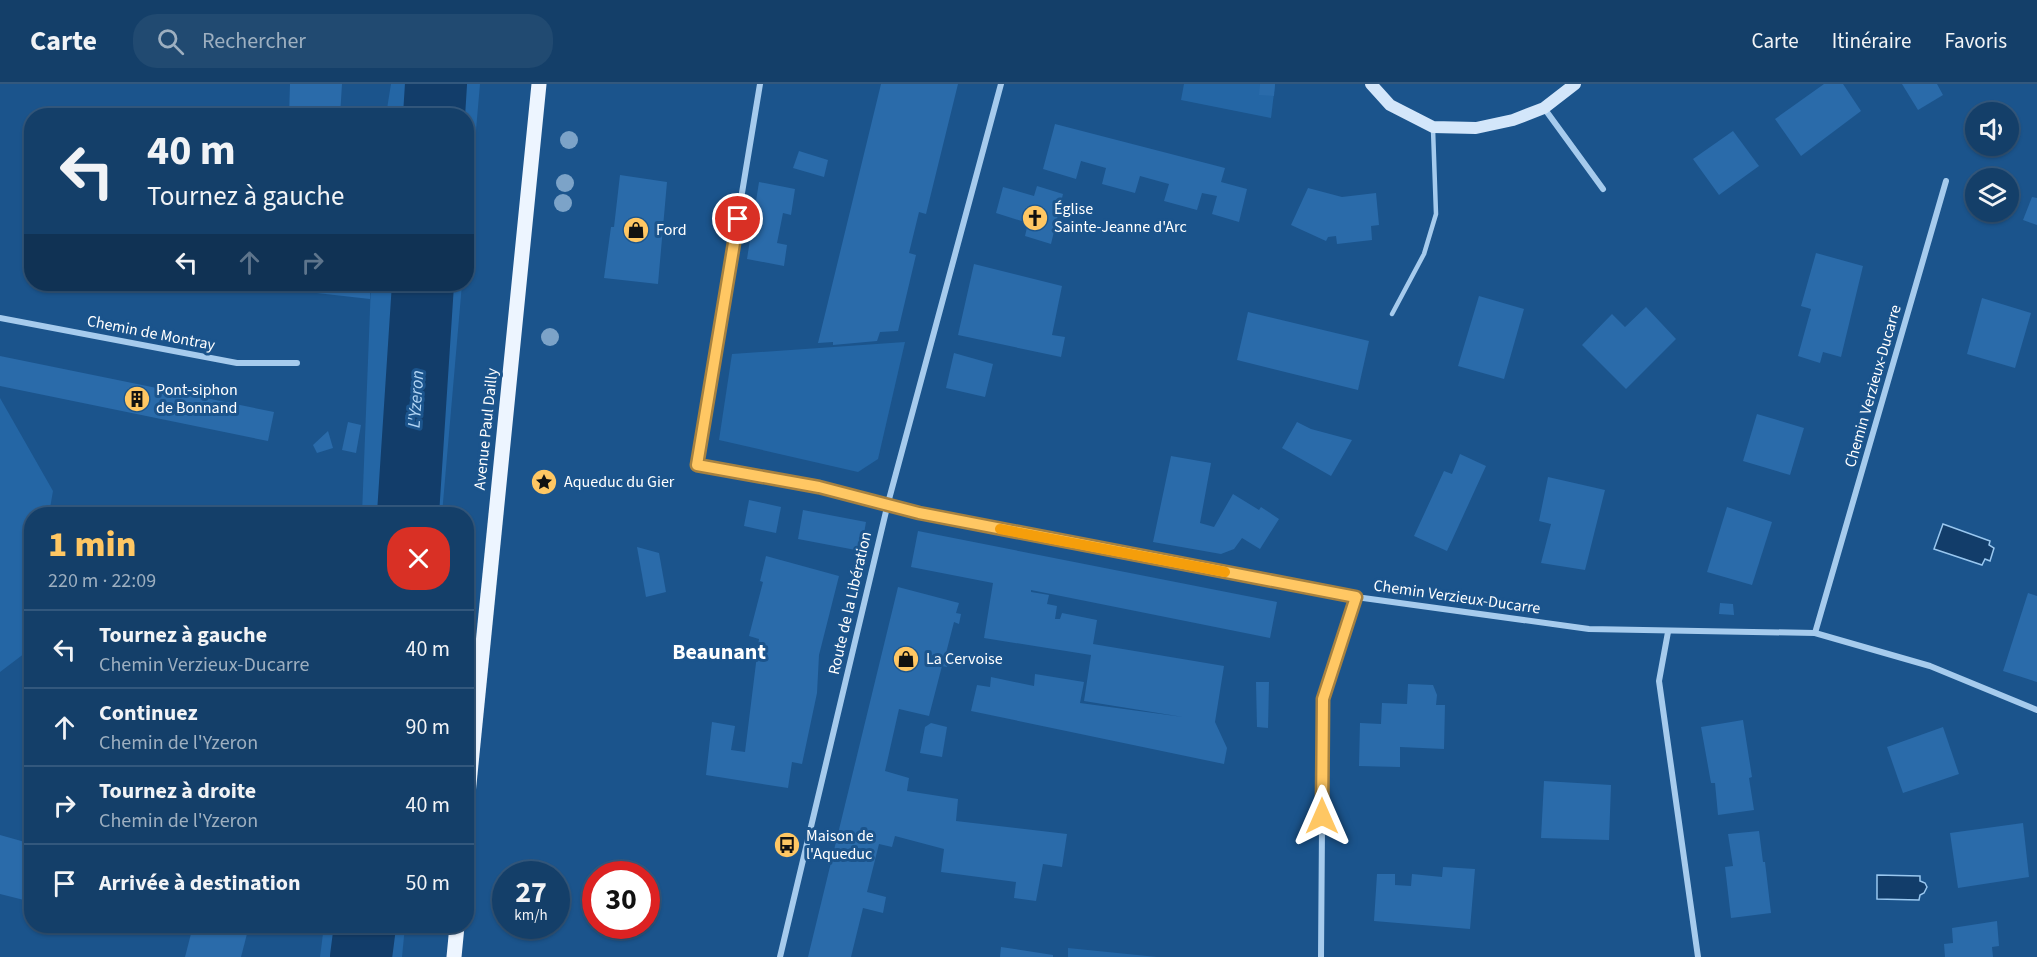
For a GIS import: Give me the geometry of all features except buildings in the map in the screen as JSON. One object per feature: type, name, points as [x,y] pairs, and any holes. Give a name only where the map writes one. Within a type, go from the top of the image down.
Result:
[{"type":"main road","name":"Avenue Paul Dailly","points":[[474,734],[539,84]]},
{"type":"main road","points":[[1371,84],[1390,105],[1433,127],[1476,128],[1513,120],[1544,108],[1575,84]]},
{"type":"main road","points":[[454,957],[456,933]]},
{"type":"street","name":"Chemin Verzieux-Ducarre","points":[[760,84],[697,465],[819,487],[919,513],[1356,597],[1589,629],[1815,633],[1930,666],[2037,710]]},
{"type":"street","name":"Route de la Libération","points":[[780,957],[888,504],[1001,84]]},
{"type":"street","points":[[1544,108],[1603,189]]},
{"type":"street","name":"Chemin Verzieux-Ducarre","points":[[1815,633],[1946,181]]},
{"type":"street","name":"Chemin de Montray","points":[[0,318],[237,363],[297,363]]},
{"type":"street","points":[[1321,957],[1323,699],[1356,597]]},
{"type":"street","points":[[1668,632],[1659,681],[1698,957]]},
{"type":"lane","points":[[1392,314],[1424,254],[1436,214],[1433,127]]},
{"type":"shaded area","points":[[391,84],[480,84],[474,153],[474,108],[387,108]]},
{"type":"shaded area","points":[[1184,84],[1275,84],[1271,118],[1181,100]]},
{"type":"shaded area","points":[[371,291],[461,291],[443,507],[362,507]]},
{"type":"shaded area","points":[[905,342],[878,459],[858,472],[719,440],[732,354]]},
{"type":"shaded area","points":[[0,398],[53,491],[50,507],[24,507],[24,654],[0,672]]},
{"type":"shaded area","points":[[1943,524],[1990,541],[1989,545],[1994,548],[1990,561],[1985,559],[1982,565],[1934,549]]},
{"type":"shaded area","points":[[1877,875],[1920,876],[1920,881],[1927,887],[1919,900],[1877,899]]},
{"type":"shaded area","points":[[323,933],[404,933],[402,957],[320,957]]},
{"type":"shaded area","points":[[1068,948],[1157,957],[1068,957]]},
{"type":"waterway","name":"L'Yzeron","points":[[434,108],[436,84]]},
{"type":"waterway","name":"L'Yzeron","points":[[408,507],[423,291]]},
{"type":"waterway","name":"L'Yzeron","points":[[361,957],[364,933]]},
{"type":"slow traffic","points":[[1000,529],[1225,572]]},
{"type":"place","name":"Église Sainte-Jeanne d'Arc","points":[[1035,218]]},
{"type":"place","name":"Ford","points":[[636,230]]},
{"type":"place","name":"Pont-siphon de Bonnand","points":[[137,399]]},
{"type":"place","name":"Aqueduc du Gier","points":[[544,482]]},
{"type":"place","name":"La Cervoise","points":[[906,659]]},
{"type":"place","name":"Maison de l'Aqueduc","points":[[787,845]]},
{"type":"district","name":"Beaunant","points":[[719,652]]},
{"type":"route","points":[[738,219],[697,465],[819,487],[919,513],[1356,597],[1323,699],[1322,816]]}]
